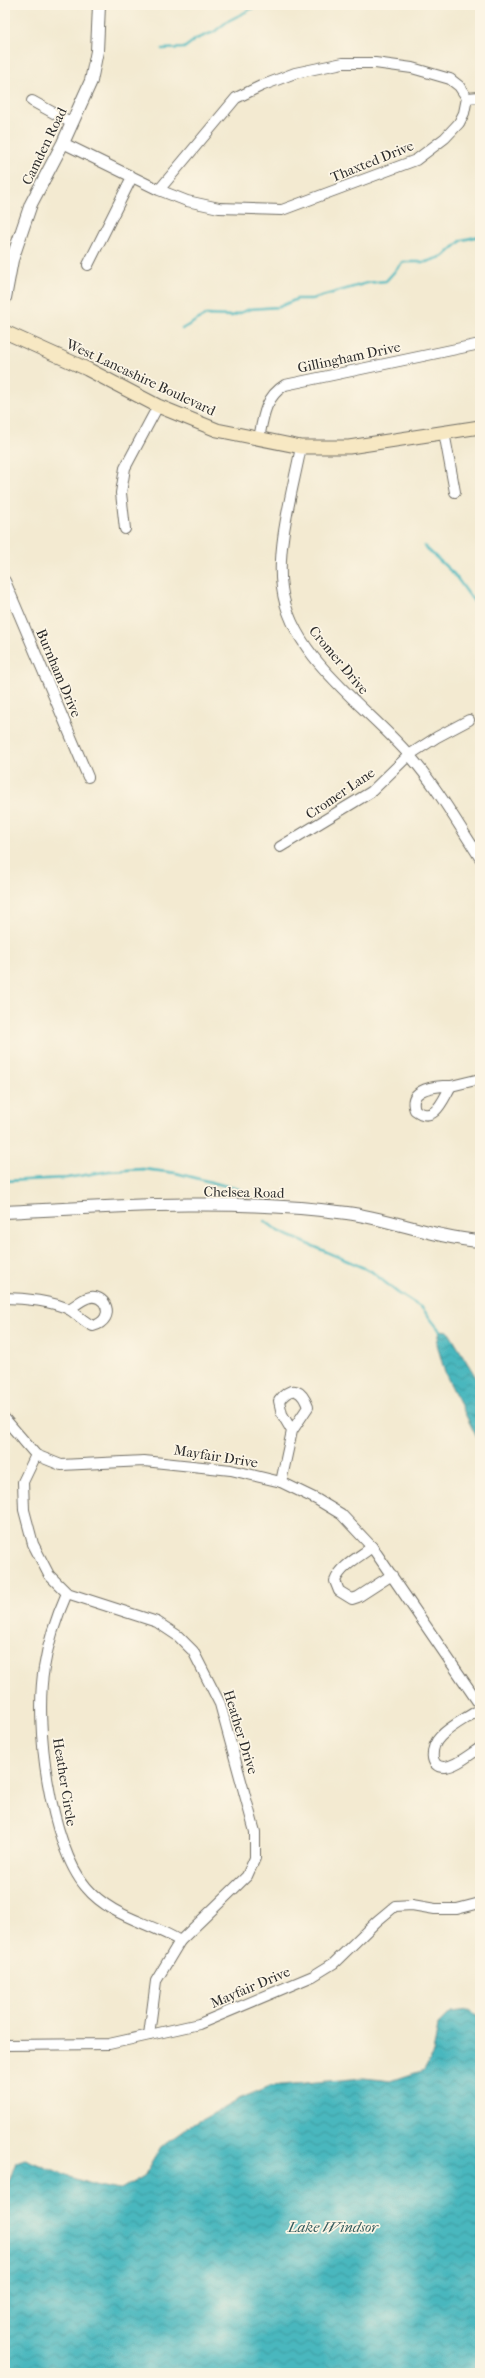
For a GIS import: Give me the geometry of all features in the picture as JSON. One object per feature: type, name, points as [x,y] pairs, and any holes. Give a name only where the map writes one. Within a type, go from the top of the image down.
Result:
[{"type":"main road","name":"West Lancashire Boulevard","points":[[5,332],[82,367],[158,406],[217,430],[259,439],[301,447],[349,447],[444,432],[480,428]]},
{"type":"street","name":"Camden Road","points":[[5,298],[12,260],[31,204],[63,143],[92,81],[97,51],[99,5]]},
{"type":"street","points":[[158,190],[236,98],[261,86],[295,73],[343,64],[375,63],[412,68],[450,79],[459,86],[467,98],[480,97]]},
{"type":"street","name":"Thaxted Drive","points":[[63,143],[158,190],[202,206],[260,211],[282,210],[416,160],[445,138],[459,123],[464,113],[467,98]]},
{"type":"street","points":[[32,101],[72,123]]},
{"type":"street","points":[[88,265],[132,177]]},
{"type":"street","name":"Gillingham Drive","points":[[259,439],[264,410],[277,390],[285,385],[480,344]]},
{"type":"street","points":[[125,528],[121,493],[125,468],[158,406]]},
{"type":"street","points":[[444,432],[455,492]]},
{"type":"street","name":"Cromer Drive","points":[[301,447],[282,552],[282,587],[291,622],[311,652],[354,701],[409,755],[480,858]]},
{"type":"street","name":"Burnham Drive","points":[[5,581],[88,777]]},
{"type":"street","name":"Cromer Lane","points":[[280,847],[371,792],[409,755],[437,736],[469,720]]},
{"type":"street","points":[[451,1086],[480,1078]]},
{"type":"street","name":"Chelsea Road","points":[[5,1212],[155,1206],[288,1208],[347,1213],[480,1241]]},
{"type":"street","points":[[5,1298],[24,1298],[69,1309]]},
{"type":"street","name":"Mayfair Drive","points":[[5,1419],[36,1455],[61,1465],[144,1461],[231,1470],[281,1482],[316,1499],[340,1514],[372,1547],[480,1705]]},
{"type":"street","points":[[281,1482],[292,1431]]},
{"type":"street","name":"Heather Drive","points":[[36,1455],[23,1482],[24,1510],[33,1544],[49,1575],[66,1593],[157,1622],[178,1636],[193,1651],[220,1704],[255,1832],[255,1858],[247,1876],[180,1941],[156,1981],[149,2035]]},
{"type":"street","points":[[372,1547],[338,1575],[335,1581],[339,1591],[352,1599],[358,1597],[392,1575]]},
{"type":"street","name":"Heather Circle","points":[[66,1593],[55,1621],[43,1670],[42,1703],[44,1752],[57,1829],[73,1866],[86,1887],[105,1906],[180,1941]]},
{"type":"street","points":[[480,1709],[440,1737],[432,1748],[432,1754],[435,1762],[440,1766],[446,1767],[458,1762],[480,1748]]},
{"type":"street","name":"Mayfair Drive","points":[[5,2045],[109,2044],[199,2024],[313,1976],[334,1963],[377,1921],[395,1906],[412,1904],[435,1909],[457,1910],[480,1903]]},
{"type":"water","points":[[440,1330],[448,1331],[480,1384],[480,1444],[445,1373],[437,1344]]},
{"type":"water","name":"Lake Windsor","points":[[468,2010],[480,2016],[480,2373],[5,2373],[5,2193],[16,2162],[25,2159],[61,2174],[95,2185],[119,2190],[144,2176],[162,2146],[187,2128],[239,2099],[270,2086],[364,2078],[391,2081],[424,2070],[433,2053],[438,2025],[451,2012]]},
{"type":"waterway","points":[[162,49],[184,48],[196,39],[214,32],[228,21],[259,5]]},
{"type":"waterway","points":[[182,329],[206,315],[232,316],[250,309],[279,307],[297,299],[312,299],[367,283],[386,281],[403,262],[426,262],[444,256],[462,240],[480,236]]},
{"type":"waterway","points":[[424,546],[454,574],[480,610]]},
{"type":"waterway","points":[[5,1181],[67,1178],[109,1171],[143,1169],[176,1173],[242,1190]]},
{"type":"waterway","points":[[265,1221],[278,1231],[371,1271],[398,1293],[422,1308],[441,1332]]}]
